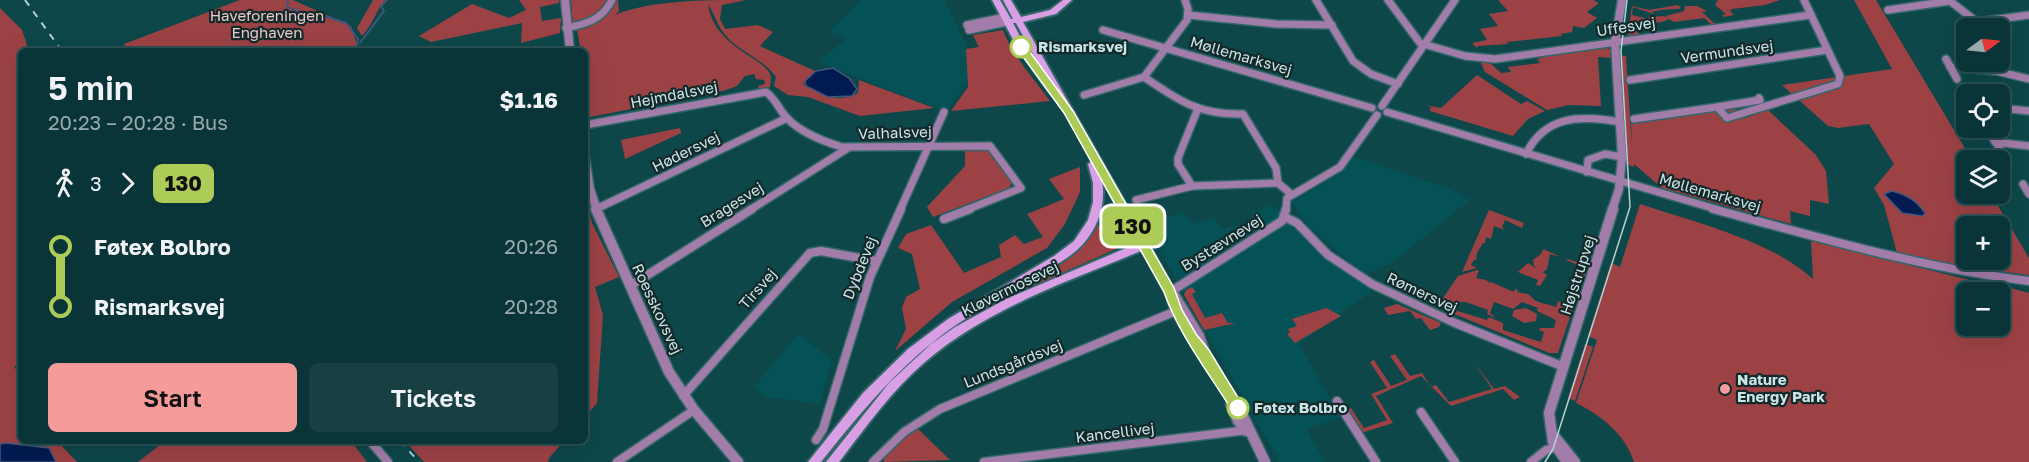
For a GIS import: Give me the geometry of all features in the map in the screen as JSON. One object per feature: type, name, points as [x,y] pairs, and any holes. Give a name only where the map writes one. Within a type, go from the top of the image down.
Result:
[{"type":"main road","points":[[996,0],[1013,19],[1058,81],[1068,111]]},
{"type":"main road","points":[[1001,0],[1060,90]]},
{"type":"main road","points":[[1008,0],[1021,47],[1068,111],[1144,245]]},
{"type":"main road","points":[[1013,19],[1048,8],[1060,0]]},
{"type":"main road","points":[[1013,19],[1053,12],[1068,0]]},
{"type":"main road","name":"Kløvermosevej","points":[[814,462],[868,396],[906,356],[957,319],[1068,251],[1082,239],[1092,224],[1098,207],[1099,190],[1095,168],[1081,133]]},
{"type":"main road","name":"Kløvermosevej","points":[[832,462],[880,401],[909,369],[935,347],[964,327],[1014,300],[1144,245]]},
{"type":"main road","points":[[820,462],[830,442]]},
{"type":"street","points":[[565,0],[569,48]]},
{"type":"street","points":[[566,28],[595,21],[608,10],[612,0]]},
{"type":"street","points":[[1084,94],[1144,77],[1168,49],[1187,20],[1188,9],[1185,0]]},
{"type":"street","points":[[1316,0],[1353,61],[1361,69],[1398,84]]},
{"type":"street","points":[[1388,0],[1414,38],[1425,45]]},
{"type":"street","points":[[1144,77],[1187,107],[1197,111],[1220,115],[1243,114],[1276,168],[1278,183],[1291,195],[1340,167],[1374,112],[1383,115],[1398,84],[1455,0]]},
{"type":"street","name":"Højstrupvej","points":[[1558,446],[1550,427],[1549,413],[1614,211],[1621,181],[1622,157],[1616,42],[1622,0]]},
{"type":"street","points":[[1717,107],[1727,118],[1838,84],[1841,79],[1840,75],[1804,0]]},
{"type":"street","points":[[1888,10],[1950,1],[1977,22],[2029,15]]},
{"type":"street","points":[[1188,15],[1276,24],[1332,25]]},
{"type":"street","name":"Uffesvej","points":[[1425,45],[1477,58],[1502,58],[1810,15]]},
{"type":"street","points":[[968,28],[1013,19]]},
{"type":"street","name":"Møllemarksvej","points":[[1102,30],[1374,112]]},
{"type":"street","name":"Vermundsvej","points":[[1630,80],[1827,50]]},
{"type":"street","points":[[1946,59],[1957,79]]},
{"type":"street","points":[[1950,67],[1996,71],[2029,79]]},
{"type":"street","name":"Valhalsvej","points":[[768,93],[795,126],[821,140],[848,148],[930,145],[990,146],[1021,188],[944,219]]},
{"type":"street","name":"Hejmdalsvej","points":[[588,125],[768,93]]},
{"type":"street","points":[[1634,119],[1760,100],[1758,98]]},
{"type":"street","name":"Møllemarksvej","points":[[1384,109],[1727,213],[1922,264],[2029,281]]},
{"type":"street","points":[[2010,109],[2029,111]]},
{"type":"street","points":[[1192,186],[1178,164],[1178,159],[1197,111]]},
{"type":"street","name":"Dybdevej","points":[[816,440],[824,429],[855,318],[876,261],[944,112]]},
{"type":"street","points":[[1526,153],[1534,138],[1555,123],[1584,117],[1620,122]]},
{"type":"street","name":"Hødersvej","points":[[596,209],[787,118]]},
{"type":"street","points":[[1993,138],[1998,146],[2029,146]]},
{"type":"street","name":"Bragesvej","points":[[630,286],[848,148]]},
{"type":"street","points":[[1587,172],[1588,160],[1605,154],[1622,157]]},
{"type":"street","name":"Roesskovsvej","points":[[588,176],[596,209],[669,372],[693,410],[735,460]]},
{"type":"street","points":[[1136,200],[1192,186],[1278,183]]},
{"type":"street","points":[[2023,184],[2028,192]]},
{"type":"street","name":"Bystævnevej","points":[[1170,292],[1286,217],[1285,203],[1291,195]]},
{"type":"street","name":"Rømersvej","points":[[1286,217],[1297,223],[1328,255],[1380,289],[1455,323],[1564,367]]},
{"type":"street","points":[[1144,245],[1170,292],[1176,310],[1191,338],[1204,353],[1228,396],[1236,418],[1249,433],[1265,462]]},
{"type":"street","name":"Tirsvej","points":[[683,396],[810,253],[821,251],[876,261]]},
{"type":"street","points":[[1170,292],[1177,297],[1199,336],[1204,353]]},
{"type":"street","name":"Lundsgårdsvej","points":[[873,462],[887,446],[914,423],[940,409],[1176,310]]},
{"type":"street","points":[[1337,401],[1376,462]]},
{"type":"street","points":[[617,462],[693,410]]},
{"type":"street","points":[[1422,412],[1455,462]]},
{"type":"street","name":"Kancellivej","points":[[984,462],[1249,433]]},
{"type":"street","points":[[373,444],[388,462]]},
{"type":"street","points":[[1531,462],[1546,450],[1558,446]]},
{"type":"street","points":[[1558,446],[1567,462]]},
{"type":"street","points":[[1558,446],[1575,462]]},
{"type":"shaded area","points":[[862,0],[944,0],[971,54],[966,85],[945,112],[819,62],[847,38],[829,31]]},
{"type":"shaded area","points":[[1355,157],[1447,188],[1470,200],[1393,262],[1367,274],[1309,226],[1292,202],[1336,176]]},
{"type":"shaded area","points":[[1143,203],[1150,211],[1156,210],[1162,218],[1184,212],[1192,224],[1214,218],[1221,229],[1252,223],[1252,212],[1272,205],[1316,251],[1372,291],[1299,344],[1341,417],[1306,429],[1325,462],[1280,462],[1136,209]]},
{"type":"shaded area","points":[[798,334],[832,360],[819,404],[767,397],[754,387]]},
{"type":"green space","name":"Haveforeningen Enghaven","points":[[240,0],[293,0],[351,26],[357,45],[356,48],[126,48],[124,44]]},
{"type":"green space","points":[[373,0],[385,0],[362,36],[357,28]]},
{"type":"green space","points":[[519,0],[559,0],[559,3],[540,7],[542,21],[561,18],[560,33],[521,43],[522,23],[431,42],[419,36],[472,4],[509,18],[526,10]]},
{"type":"green space","points":[[571,0],[618,0],[619,11],[615,15],[661,4],[746,0],[722,5],[720,19],[725,29],[758,25],[773,32],[760,46],[815,71],[803,84],[823,95],[843,98],[858,93],[859,80],[934,108],[860,116],[808,97],[788,95],[774,86],[776,77],[771,71],[727,37],[708,4],[712,19],[720,32],[767,70],[771,77],[770,87],[759,90],[758,86],[765,84],[764,80],[756,79],[754,74],[745,76],[737,86],[723,91],[590,117],[588,48],[580,48],[577,30],[573,31]]},
{"type":"green space","points":[[1498,0],[1593,0],[1599,3],[1587,12],[1597,18],[1584,28],[1573,26],[1572,32],[1561,34],[1562,36],[1478,46],[1477,48],[1472,43],[1487,40],[1480,29],[1498,26],[1489,14],[1508,11]]},
{"type":"green space","points":[[1718,0],[1780,0],[1765,5],[1732,9],[1730,11],[1734,15],[1724,17],[1722,15],[1726,14],[1715,5]]},
{"type":"green space","points":[[1854,0],[1876,0],[1956,133],[1956,138],[1959,138],[1966,150],[1956,150],[1956,204],[1997,204],[2004,216],[1956,216],[1956,266],[1897,253],[1884,205],[1874,188],[1894,164],[1869,124],[1838,128],[1828,126],[1782,85],[1892,69]]},
{"type":"green space","points":[[1678,5],[1681,8],[1652,12],[1654,14],[1633,7],[1632,15],[1648,19],[1648,17],[1664,16],[1667,18],[1666,16],[1684,11],[1685,6],[1697,6],[1707,11],[1702,12],[1715,24],[1712,25],[1704,18],[1674,22],[1669,19],[1632,26],[1640,35],[1631,37],[1628,34],[1632,6],[1649,10]]},
{"type":"green space","points":[[0,8],[22,30],[28,48],[18,48],[18,365],[14,367],[18,372],[18,444],[60,444],[77,462],[56,462],[6,443],[0,444]]},
{"type":"green space","points":[[1003,30],[1018,58],[1050,101],[951,111],[968,87],[966,49],[979,47],[973,35]]},
{"type":"green space","points":[[1603,47],[1610,49],[1611,58],[1598,57],[1601,106],[1569,105],[1547,110],[1485,72],[1480,61],[1488,61],[1501,73],[1511,72],[1508,67],[1540,63],[1537,59],[1542,56]]},
{"type":"green space","points":[[1619,55],[1626,56],[1632,148],[1631,121],[1733,106],[1745,118],[1768,110],[1816,155],[1826,171],[1829,204],[1810,200],[1810,216],[1790,211],[1791,224],[1662,188],[1634,164],[1634,167],[1626,164]]},
{"type":"green space","points":[[1477,75],[1521,104],[1527,101],[1545,111],[1528,119],[1513,136],[1430,111],[1431,107],[1425,105],[1441,108]]},
{"type":"green space","points":[[680,128],[681,133],[625,159],[621,140]]},
{"type":"green space","points":[[983,148],[988,151],[1012,183],[1009,188],[933,217],[927,207],[965,166],[965,149]]},
{"type":"green space","points":[[1080,167],[1080,192],[1065,224],[1047,248],[952,302],[895,351],[906,329],[902,308],[906,297],[920,289],[912,254],[898,248],[906,234],[931,225],[964,273],[1001,257],[999,245],[1015,235],[1024,244],[1043,237],[1027,214],[1064,199],[1049,179]]},
{"type":"green space","points":[[1640,204],[1754,243],[1796,266],[1813,279],[1811,241],[1978,282],[1956,282],[1956,336],[2010,336],[2010,288],[2029,293],[2029,462],[1634,462],[1619,434],[1595,414],[1576,403],[1597,340],[1588,336],[1611,263],[1620,267]]},
{"type":"green space","points":[[588,209],[592,223],[619,277],[595,287],[603,315],[597,403],[588,414]]},
{"type":"green space","points":[[1489,210],[1524,223],[1522,228],[1505,220],[1502,227],[1505,230],[1494,226],[1491,239],[1486,237],[1485,243],[1477,253],[1476,260],[1471,265],[1477,268],[1462,272]]},
{"type":"green space","points":[[1098,225],[1120,235],[1127,244],[1008,297],[1007,295],[1070,258],[1091,237]]},
{"type":"green space","points":[[2010,226],[2029,258],[2029,275],[1989,270],[2010,270]]},
{"type":"green space","points":[[1543,249],[1561,257],[1550,254],[1547,269],[1543,272],[1547,275],[1540,286],[1536,285],[1538,280],[1518,272],[1528,263],[1537,269],[1533,260],[1541,254]]},
{"type":"green space","points":[[1566,260],[1588,266],[1574,306],[1565,302],[1578,265]]},
{"type":"green space","points":[[1479,270],[1476,278],[1514,292],[1515,289],[1518,290],[1517,292],[1528,294],[1541,303],[1556,307],[1558,301],[1573,308],[1558,353],[1549,353],[1452,313],[1454,310],[1487,320],[1489,317],[1503,323],[1503,330],[1541,342],[1544,332],[1539,330],[1540,328],[1554,328],[1556,320],[1537,311],[1538,308],[1522,302],[1513,309],[1494,302],[1490,313],[1496,318],[1487,314],[1488,310],[1466,302],[1445,303],[1443,298],[1458,276]]},
{"type":"green space","points":[[1192,287],[1196,292],[1192,294],[1205,318],[1222,313],[1228,323],[1236,323],[1204,330],[1184,295],[1186,290]]},
{"type":"green space","points":[[1397,304],[1441,323],[1439,327],[1430,330],[1421,318],[1416,319],[1410,311],[1388,315],[1384,308]]},
{"type":"green space","points":[[1326,308],[1341,316],[1295,343],[1287,334],[1290,332],[1288,329],[1297,326],[1292,319]]},
{"type":"green space","points":[[1526,308],[1537,314],[1536,321],[1524,323],[1512,316],[1514,310]]},
{"type":"green space","points":[[1585,344],[1593,347],[1575,401],[1568,398]]},
{"type":"green space","points":[[1395,354],[1410,376],[1422,373],[1429,384],[1421,376],[1376,396],[1393,423],[1361,433],[1347,410],[1351,408],[1364,428],[1387,420],[1371,394],[1387,388],[1370,362],[1374,360],[1391,386],[1407,380],[1390,356]]},
{"type":"green space","points":[[1474,362],[1494,389],[1505,386],[1520,397],[1514,400],[1503,389],[1451,406],[1432,387],[1436,385],[1449,402],[1492,389]]},
{"type":"green space","points":[[917,428],[950,460],[884,462],[884,457],[905,436]]},
{"type":"green space","points":[[161,444],[353,444],[367,462],[138,462]]},
{"type":"green space","points":[[408,444],[561,444],[548,462],[424,462]]},
{"type":"water","points":[[833,68],[849,78],[857,89],[852,96],[828,97],[806,86],[805,81],[816,71]]},
{"type":"water","points":[[1892,191],[1915,201],[1925,213],[1923,216],[1902,213],[1884,194]]},
{"type":"water","points":[[0,444],[49,448],[56,462],[0,462]]},
{"type":"waterway","points":[[288,0],[287,7],[311,16],[321,15],[346,23],[358,39],[356,48]]},
{"type":"waterway","points":[[360,43],[384,11],[381,6],[387,0]]},
{"type":"tram line","points":[[1545,462],[1553,449],[1630,207],[1621,51],[1627,0]]},
{"type":"railway","points":[[25,0],[60,48]]},
{"type":"railway","points":[[403,444],[419,462]]},
{"type":"bus line","name":"130","points":[[1021,47],[1068,111],[1170,292],[1176,310],[1191,338],[1204,353],[1228,396],[1238,408]]},
{"type":"place","name":"Rismarksvej","points":[[1021,47]]},
{"type":"place","name":"Nature Energy Park","points":[[1725,389]]},
{"type":"place","name":"Føtex Bolbro","points":[[1238,408]]}]
